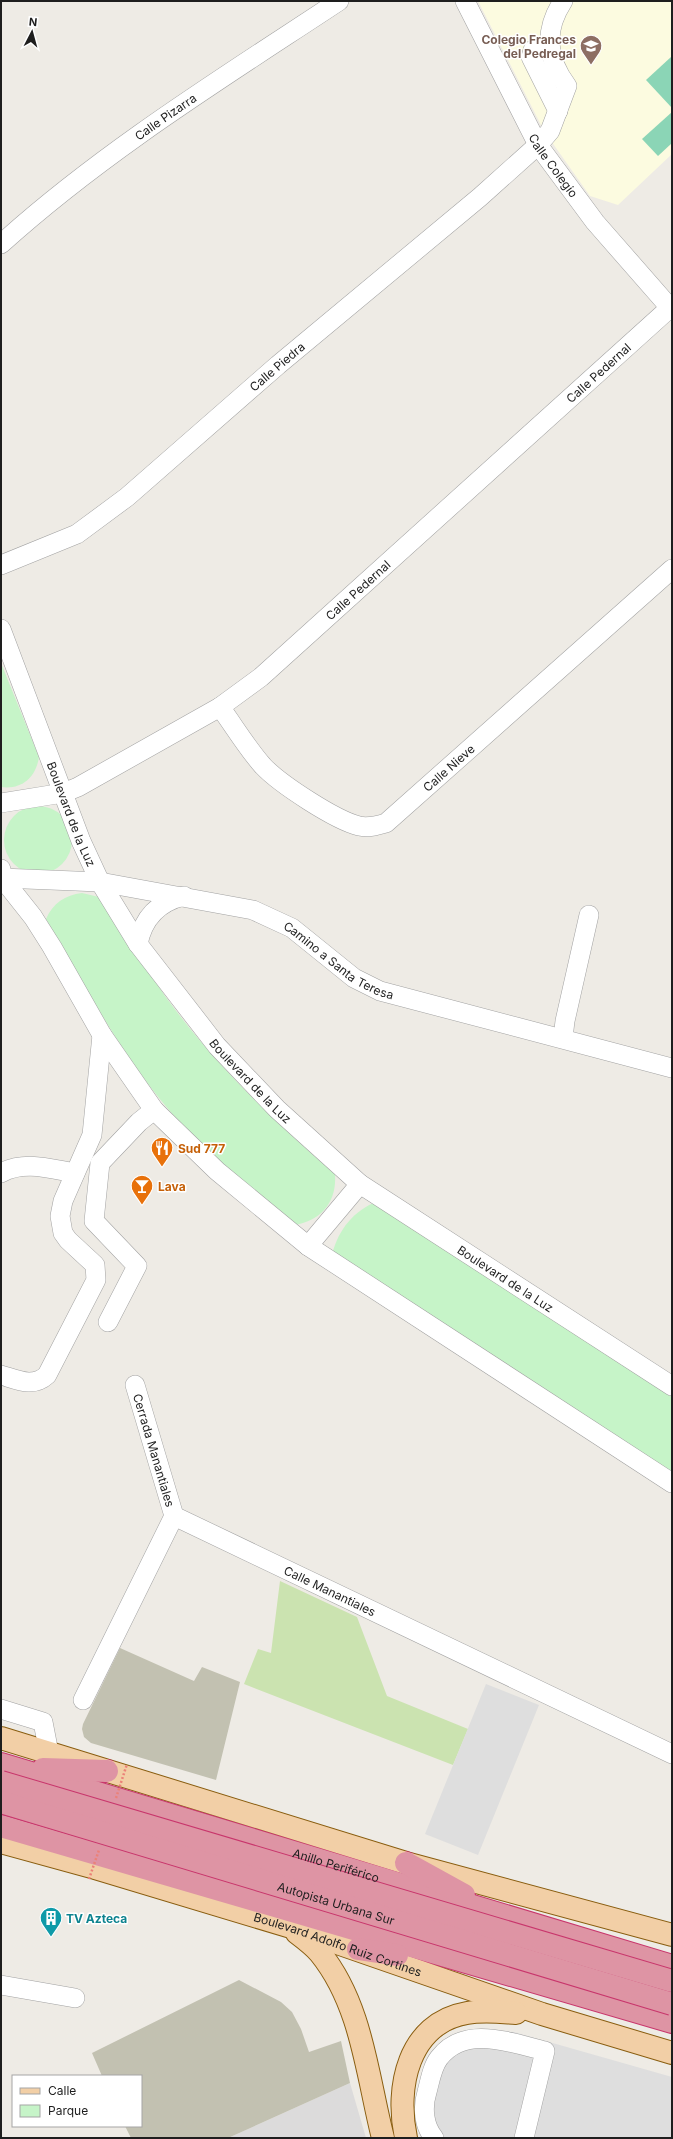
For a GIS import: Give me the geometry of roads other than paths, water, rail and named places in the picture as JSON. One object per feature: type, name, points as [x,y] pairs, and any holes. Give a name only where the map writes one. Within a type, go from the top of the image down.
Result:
[{"type":"highway","points":[[5,1771],[107,1771]]},
{"type":"highway","name":"Anillo Periférico","points":[[5,1771],[672,1966]]},
{"type":"highway","name":"Autopista Urbana Sur","points":[[5,1771],[672,1981]]},
{"type":"highway","name":"Autopista Urbana Sur","points":[[1,1802],[672,2004]]},
{"type":"highway","points":[[1,1826],[479,1967],[672,2022]]},
{"type":"highway","points":[[406,1862],[502,1916]]},
{"type":"highway","points":[[358,1949],[479,1967]]},
{"type":"main road","points":[[1,1738],[406,1862],[668,1933]]},
{"type":"main road","name":"Boulevard Adolfo Ruiz Cortines","points":[[1,1842],[95,1868],[290,1926],[542,2014],[672,2053]]},
{"type":"main road","points":[[290,1926],[320,1952],[337,1978],[355,2017],[382,2138]]},
{"type":"main road","points":[[406,2138],[402,2121],[402,2094],[406,2072],[420,2040],[430,2029],[444,2020],[466,2013],[489,2011],[542,2014]]},
{"type":"street","name":"Calle Pizarra","points":[[1,244],[44,205],[151,127],[339,1]]},
{"type":"street","name":"Calle Colegio","points":[[465,1],[538,145],[595,222],[671,308]]},
{"type":"street","name":"Calle Piedra","points":[[1,565],[77,534],[127,497],[278,365],[480,197],[538,145],[550,131],[558,111],[531,57],[533,50],[550,44],[554,14],[562,1]]},
{"type":"street","name":"Calle Pedernal","points":[[1,803],[63,793],[78,787],[220,707],[269,670],[671,308]]},
{"type":"street","name":"Calle Nieve","points":[[220,707],[263,766],[288,787],[351,823],[364,827],[378,826],[386,823],[672,569]]},
{"type":"street","name":"Boulevard de la Luz","points":[[1,630],[81,841],[100,882],[138,944],[194,1018],[246,1079],[360,1184],[672,1386]]},
{"type":"street","name":"Camino a Santa Teresa","points":[[1,875],[100,882],[184,896],[253,910],[280,921],[304,936],[354,978],[380,991],[672,1068]]},
{"type":"street","points":[[1,875],[33,917],[52,947],[102,1035],[154,1110],[217,1171],[308,1246],[672,1483]]},
{"type":"street","points":[[138,944],[143,926],[155,910],[173,898],[184,896]]},
{"type":"street","points":[[562,1038],[588,915]]},
{"type":"street","points":[[1,1374],[29,1383],[42,1379],[47,1374],[96,1280],[94,1265],[68,1240],[60,1225],[60,1208],[92,1135],[102,1035]]},
{"type":"street","points":[[108,1322],[137,1266],[94,1221],[100,1163],[139,1122],[154,1110]]},
{"type":"street","points":[[1,1173],[15,1167],[24,1166],[75,1173]]},
{"type":"street","points":[[308,1246],[360,1184]]},
{"type":"street","name":"Cerrada Manantiales","points":[[135,1385],[174,1516]]},
{"type":"street","points":[[83,1700],[174,1516]]},
{"type":"street","name":"Calle Manantiales","points":[[174,1516],[672,1754]]},
{"type":"street","points":[[1,1709],[44,1722],[49,1753]]},
{"type":"street","points":[[1,1985],[75,1998]]},
{"type":"street","points":[[434,2138],[429,2132],[424,2116],[425,2097],[434,2067],[440,2057],[458,2043],[478,2038],[495,2039],[545,2051],[524,2138]]},
{"type":"place","name":"Colegio Frances del Pedregal","points":[[591,66]]},
{"type":"place","name":"Sud 777","points":[[162,1168]]},
{"type":"place","name":"Lava","points":[[142,1206]]},
{"type":"place","name":"TV Azteca","points":[[51,1938]]}]
